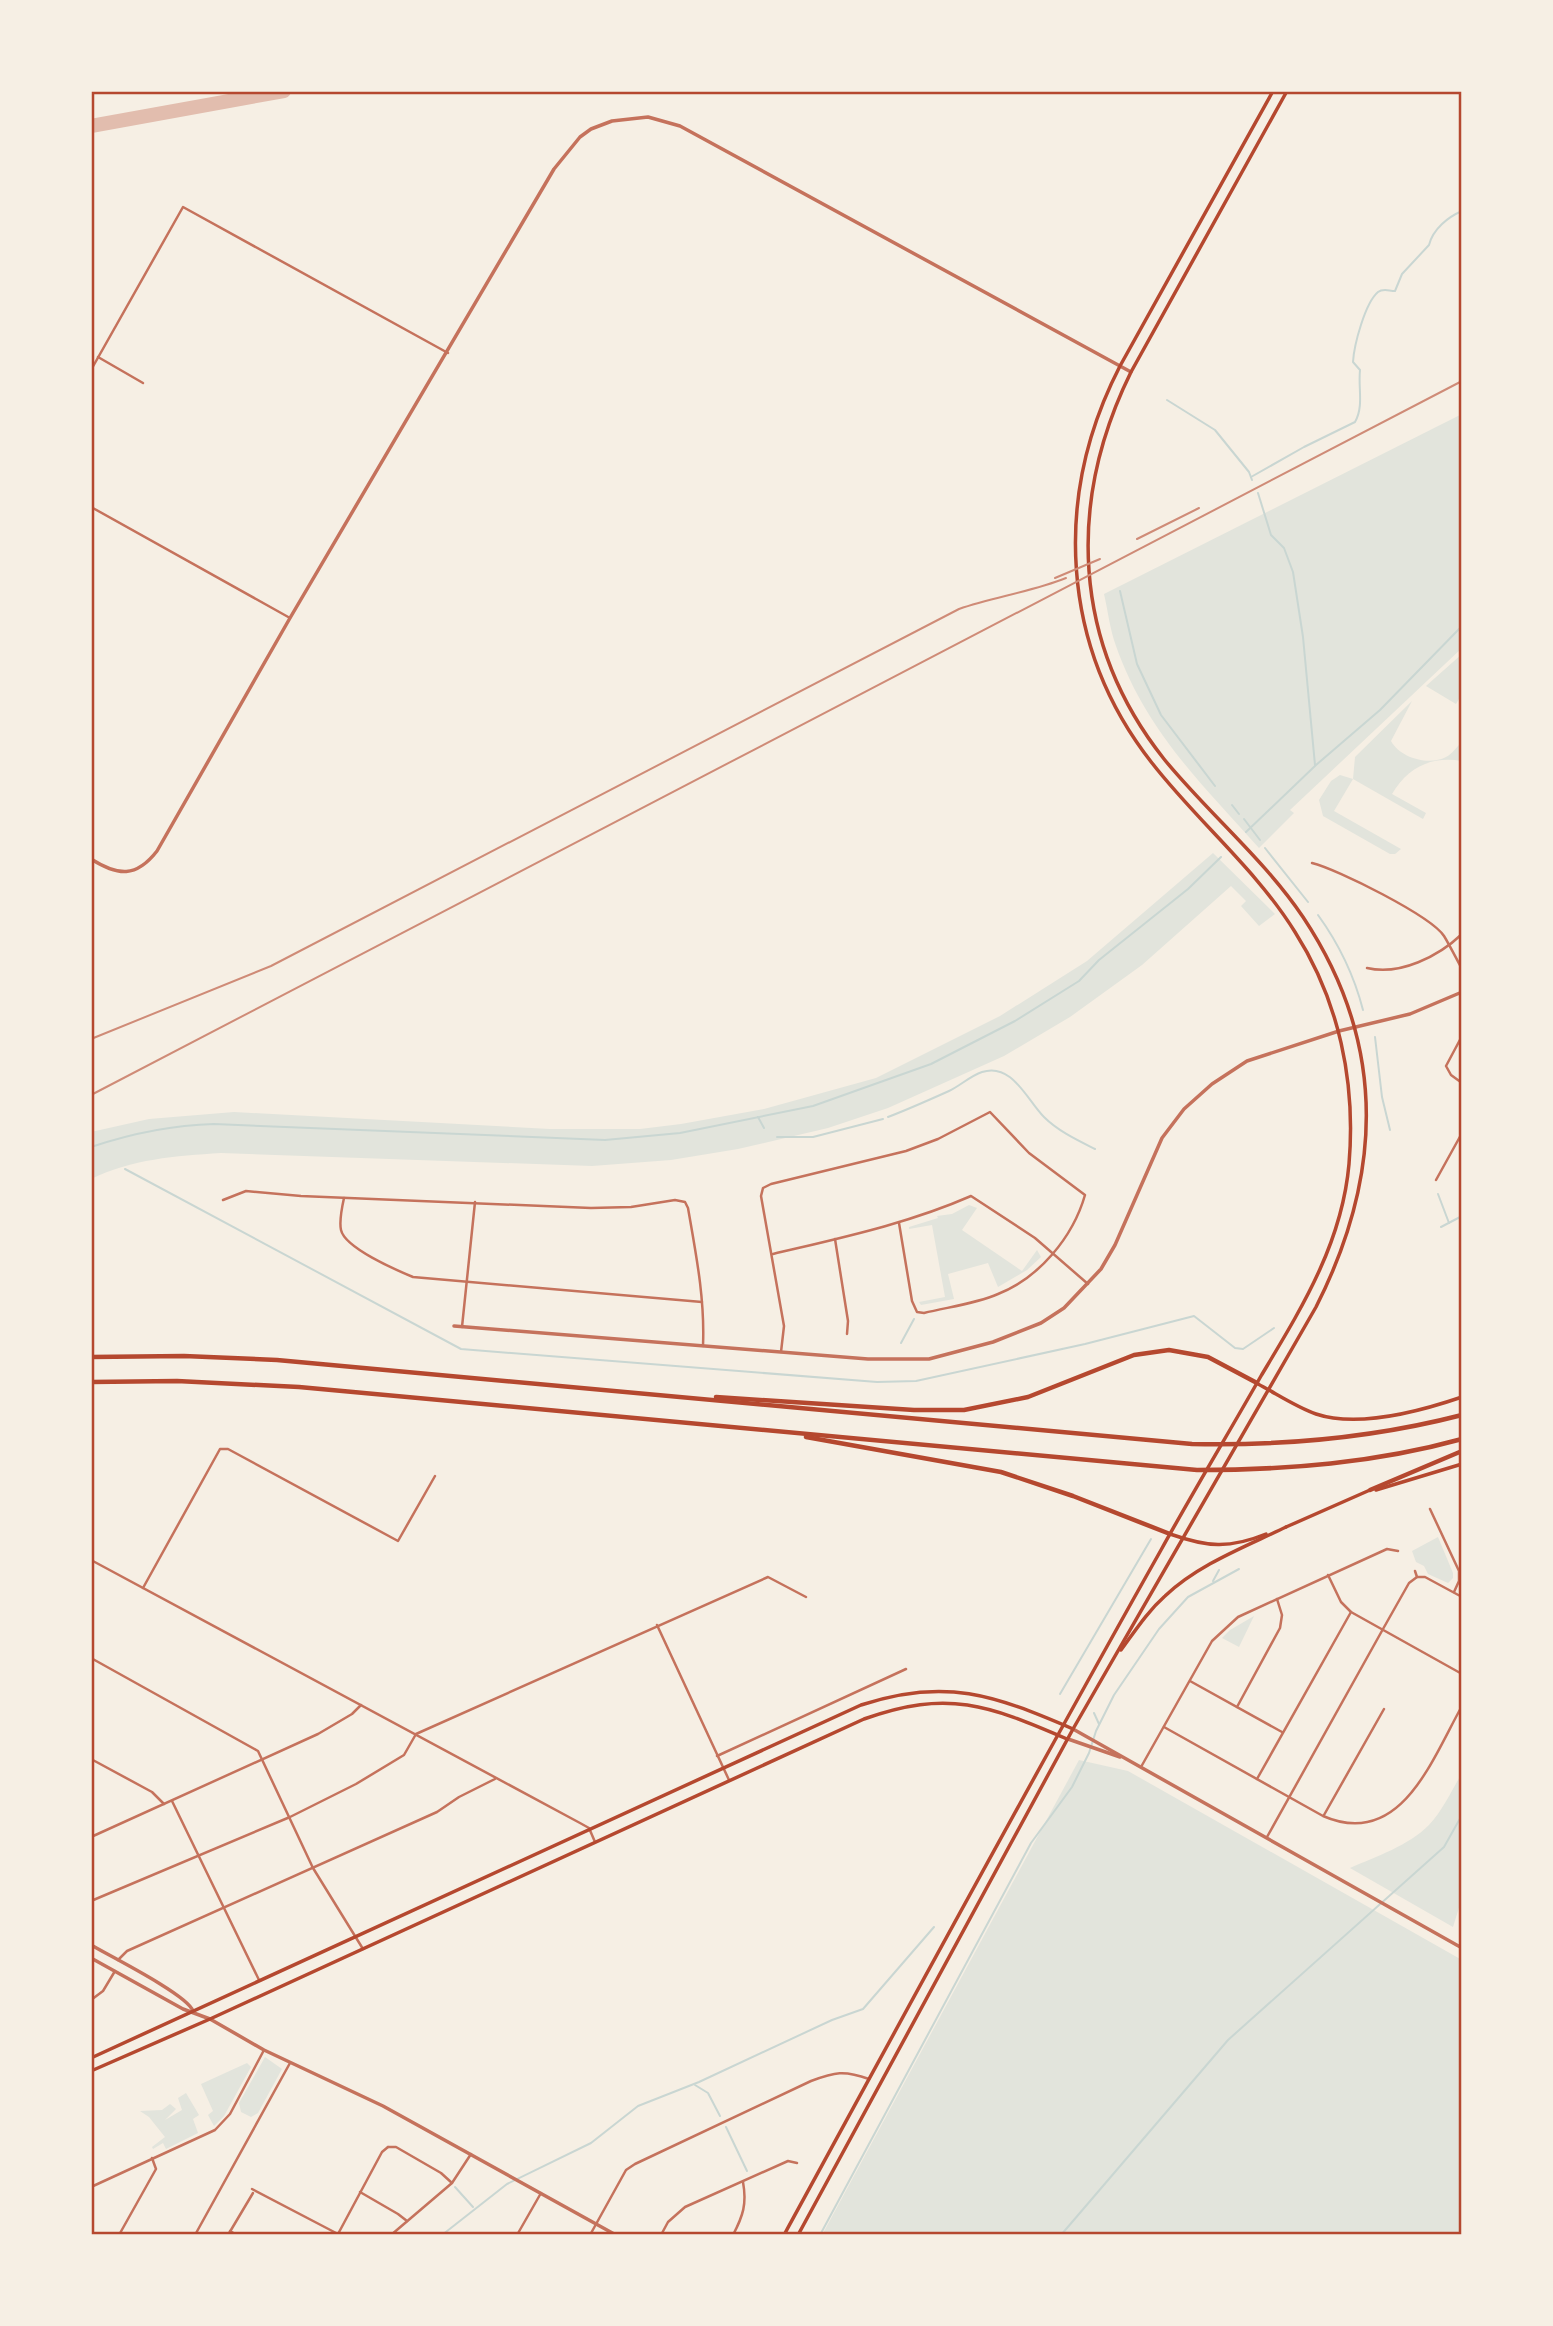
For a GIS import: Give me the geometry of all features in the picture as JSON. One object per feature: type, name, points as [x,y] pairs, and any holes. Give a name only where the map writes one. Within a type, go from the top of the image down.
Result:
[{"type":"highway","points":[[620,1391],[914,1410],[964,1410],[1028,1397],[1134,1355],[1169,1350],[1202,1355],[1257,1383]]},
{"type":"highway","points":[[91,1357],[184,1356],[277,1360],[1210,1445],[1348,1437],[1462,1415]]},
{"type":"highway","points":[[91,1382],[177,1381],[288,1386],[1197,1470],[1292,1468],[1352,1462],[1411,1452],[1462,1439]]},
{"type":"highway","points":[[768,1431],[1001,1472],[1073,1496],[1170,1534]]},
{"type":"highway","points":[[1370,1490],[1462,1451]]},
{"type":"main road","points":[[784,2235],[1057,1735],[1317,1278],[1328,1255],[1342,1212],[1349,1170],[1349,1088],[1339,1031],[1313,963],[1286,917],[1153,765],[1125,724],[1096,662],[1081,607],[1075,548],[1076,505],[1094,423],[1120,366],[1273,91]]},
{"type":"main road","points":[[798,2235],[1067,1739],[1329,1282],[1349,1234],[1357,1205],[1366,1147],[1366,1104],[1354,1027],[1342,990],[1326,955],[1303,916],[1166,761],[1137,720],[1109,661],[1093,600],[1088,541],[1093,479],[1109,420],[1131,372],[1287,91]]},
{"type":"main road","points":[[1257,1383],[1306,1410],[1344,1420],[1391,1415],[1462,1397]]},
{"type":"main road","points":[[1111,1663],[1149,1611],[1180,1583],[1203,1568],[1370,1490],[1462,1464]]},
{"type":"main road","points":[[1170,1534],[1218,1546],[1246,1542],[1286,1527]]},
{"type":"main road","points":[[91,2058],[861,1705],[888,1696],[938,1690],[981,1695],[1073,1729]]},
{"type":"main road","points":[[91,2071],[211,2019],[864,1719],[896,1708],[924,1703],[955,1703],[981,1707],[1004,1713],[1067,1739]]},
{"type":"street","points":[[91,859],[114,871],[132,871],[146,863],[161,845],[290,618],[541,191],[565,154],[591,129],[630,117],[656,118],[680,126],[1131,372]]},
{"type":"street","points":[[91,370],[183,207],[448,353]]},
{"type":"street","points":[[98,357],[143,383]]},
{"type":"street","points":[[91,507],[290,618]]},
{"type":"street","points":[[1312,863],[1376,891],[1416,915],[1444,935],[1462,969]]},
{"type":"street","points":[[1367,968],[1375,970],[1409,965],[1448,946],[1462,934]]},
{"type":"street","points":[[454,1326],[868,1359],[929,1359],[993,1342],[1041,1323],[1063,1308],[1101,1269],[1115,1245],[1163,1138],[1191,1102],[1212,1084],[1247,1061],[1339,1031],[1410,1014],[1462,992]]},
{"type":"street","points":[[1462,1036],[1446,1066],[1451,1075],[1462,1083]]},
{"type":"street","points":[[781,1352],[784,1326],[761,1196],[763,1188],[906,1151],[937,1139],[990,1112],[1029,1153],[1085,1195],[1066,1237],[1023,1281],[997,1295],[924,1313],[917,1312],[912,1301],[899,1223]]},
{"type":"street","points":[[1436,1180],[1462,1133]]},
{"type":"street","points":[[223,1200],[246,1191],[344,1198],[592,1208],[631,1208],[675,1200],[685,1202],[702,1302],[703,1346]]},
{"type":"street","points":[[772,1254],[899,1223],[971,1196],[1035,1238],[1088,1284]]},
{"type":"street","points":[[344,1198],[340,1227],[344,1239],[392,1269],[413,1277],[702,1302]]},
{"type":"street","points":[[462,1327],[475,1202]]},
{"type":"street","points":[[835,1239],[848,1321],[847,1334]]},
{"type":"street","points":[[143,1588],[220,1449],[228,1449],[398,1541],[435,1476]]},
{"type":"street","points":[[1430,1509],[1459,1572],[1459,1581],[1454,1592]]},
{"type":"street","points":[[1141,1767],[1212,1641],[1224,1627],[1238,1617],[1387,1549],[1398,1551]]},
{"type":"street","points":[[91,1560],[589,1828],[595,1842]]},
{"type":"street","points":[[1415,1571],[1417,1577]]},
{"type":"street","points":[[1328,1576],[1341,1602],[1351,1612],[1462,1674]]},
{"type":"street","points":[[91,1901],[290,1817],[356,1784],[404,1755],[416,1734],[768,1577],[806,1597]]},
{"type":"street","points":[[1266,1838],[1409,1583],[1417,1577],[1425,1577],[1462,1597]]},
{"type":"street","points":[[1237,1707],[1280,1628],[1282,1615],[1277,1599]]},
{"type":"street","points":[[1257,1779],[1351,1612]]},
{"type":"street","points":[[657,1625],[729,1780]]},
{"type":"street","points":[[91,1658],[251,1746],[263,1759],[313,1868],[363,1949]]},
{"type":"street","points":[[717,1756],[906,1669]]},
{"type":"street","points":[[1190,1681],[1283,1733]]},
{"type":"street","points":[[91,1837],[323,1731],[352,1714],[361,1705]]},
{"type":"street","points":[[1164,1727],[1323,1816],[1334,1821],[1363,1823],[1382,1818],[1402,1805],[1416,1788],[1462,1706]]},
{"type":"street","points":[[1323,1816],[1384,1709]]},
{"type":"street","points":[[1073,1729],[1462,1948]]},
{"type":"street","points":[[1067,1739],[1129,1760]]},
{"type":"street","points":[[91,1759],[152,1792],[164,1804]]},
{"type":"street","points":[[118,1960],[127,1951],[437,1812],[452,1801],[497,1778]]},
{"type":"street","points":[[172,1801],[260,1981]]},
{"type":"street","points":[[91,1945],[189,2003],[194,2011]]},
{"type":"street","points":[[91,1958],[183,2009],[211,2019],[264,2050],[383,2106],[616,2235]]},
{"type":"street","points":[[91,2000],[106,1987],[115,1971]]},
{"type":"street","points":[[91,2187],[215,2130],[230,2114],[264,2050]]},
{"type":"street","points":[[195,2235],[291,2061]]},
{"type":"street","points":[[590,2235],[626,2170],[635,2164],[832,2073],[848,2071],[869,2079]]},
{"type":"street","points":[[808,2082],[811,2090]]},
{"type":"street","points":[[237,2235],[229,2233],[253,2191],[339,2235],[387,2145],[396,2147],[441,2173],[452,2183]]},
{"type":"street","points":[[391,2235],[452,2183],[471,2154]]},
{"type":"street","points":[[119,2235],[156,2169],[152,2158]]},
{"type":"street","points":[[661,2235],[668,2222],[679,2211],[788,2161],[797,2163]]},
{"type":"street","points":[[733,2235],[744,2212],[746,2197],[743,2182]]},
{"type":"street","points":[[360,2192],[407,2221]]},
{"type":"street","points":[[517,2235],[541,2193]]},
{"type":"shaded area","points":[[1462,414],[1462,648],[1290,810],[1294,813],[1259,848],[1196,778],[1159,730],[1143,704],[1116,646],[1104,594]]},
{"type":"shaded area","points":[[1462,654],[1462,694],[1456,704],[1426,686]]},
{"type":"shaded area","points":[[1412,701],[1391,741],[1401,752],[1416,759],[1439,760],[1450,754],[1462,741],[1462,761],[1440,760],[1421,766],[1405,777],[1392,794],[1426,813],[1423,819],[1353,779],[1355,757]]},
{"type":"shaded area","points":[[1340,775],[1353,779],[1334,811],[1401,849],[1395,854],[1390,854],[1323,816],[1319,800],[1331,781]]},
{"type":"shaded area","points":[[1213,853],[1275,914],[1259,926],[1241,906],[1246,901],[1231,886],[1142,965],[1070,1017],[1004,1056],[888,1108],[828,1128],[738,1149],[671,1160],[592,1166],[221,1153],[170,1157],[138,1163],[91,1179],[91,1132],[149,1119],[234,1112],[550,1129],[640,1129],[764,1109],[876,1078],[1000,1016],[1087,961]]},
{"type":"shaded area","points":[[969,1205],[977,1208],[962,1230],[1022,1271],[1037,1250],[1041,1257],[1027,1270],[998,1287],[988,1263],[948,1274],[954,1299],[921,1305],[919,1302],[945,1297],[932,1225],[909,1227],[938,1218],[937,1216],[952,1214]]},
{"type":"shaded area","points":[[1438,1537],[1453,1573],[1453,1578],[1448,1583],[1428,1574],[1424,1566],[1416,1562],[1412,1551]]},
{"type":"shaded area","points":[[1254,1616],[1239,1647],[1222,1638],[1230,1630]]},
{"type":"shaded area","points":[[1079,1760],[1128,1771],[1462,1960],[1462,2235],[822,2235]]},
{"type":"shaded area","points":[[1462,1773],[1462,1898],[1453,1927],[1350,1868],[1392,1850],[1421,1832],[1439,1813]]},
{"type":"shaded area","points":[[265,2057],[282,2069],[258,2113],[251,2117],[241,2112],[239,2103]]},
{"type":"shaded area","points":[[247,2063],[251,2067],[224,2116],[214,2126],[208,2115],[213,2111],[201,2084]]},
{"type":"shaded area","points":[[186,2093],[199,2115],[193,2119],[198,2133],[166,2149],[163,2143],[153,2149],[152,2147],[165,2137],[149,2117],[140,2111],[162,2110],[170,2104],[176,2109],[165,2120],[182,2110],[178,2098]]},
{"type":"waterway","points":[[1251,477],[1355,422],[1360,403],[1360,370],[1353,362],[1354,355],[1361,325],[1373,297],[1380,291],[1395,291],[1402,274],[1429,245],[1438,229],[1446,220],[1462,211]]},
{"type":"waterway","points":[[1167,400],[1215,430],[1249,472],[1252,480]]},
{"type":"waterway","points":[[1258,493],[1271,535],[1284,548],[1293,572],[1303,637],[1315,765]]},
{"type":"waterway","points":[[1120,591],[1137,664],[1161,715],[1215,786]]},
{"type":"waterway","points":[[1246,832],[1316,765],[1380,710],[1462,626]]},
{"type":"waterway","points":[[1232,805],[1239,814]]},
{"type":"waterway","points":[[1244,819],[1260,840]]},
{"type":"waterway","points":[[1265,848],[1308,902]]},
{"type":"waterway","points":[[91,1147],[152,1131],[214,1124],[605,1140],[680,1133],[813,1106],[931,1064],[1015,1021],[1079,981],[1099,960],[1188,889],[1221,857]]},
{"type":"waterway","points":[[1318,915],[1345,960],[1363,1010]]},
{"type":"waterway","points":[[1375,1037],[1382,1097],[1390,1130]]},
{"type":"waterway","points":[[888,1117],[949,1091],[982,1072],[993,1070],[1002,1072],[1018,1084],[1055,1127],[1095,1149]]},
{"type":"waterway","points":[[758,1117],[764,1128]]},
{"type":"waterway","points":[[777,1137],[813,1137],[883,1119]]},
{"type":"waterway","points":[[125,1169],[461,1349],[877,1382],[916,1381],[1085,1344],[1194,1316],[1235,1348],[1243,1349],[1274,1328]]},
{"type":"waterway","points":[[1438,1194],[1449,1223]]},
{"type":"waterway","points":[[1441,1227],[1462,1216]]},
{"type":"waterway","points":[[901,1343],[914,1319]]},
{"type":"waterway","points":[[1060,1694],[1151,1539]]},
{"type":"waterway","points":[[820,2235],[1031,1843],[1072,1787],[1114,1695],[1159,1629],[1188,1597],[1239,1569]]},
{"type":"waterway","points":[[1213,1581],[1219,1570]]},
{"type":"waterway","points":[[1094,1713],[1099,1724]]},
{"type":"waterway","points":[[1061,2235],[1228,2040],[1444,1847],[1462,1815]]},
{"type":"waterway","points":[[442,2235],[507,2184],[591,2143],[638,2106],[699,2082],[832,2020],[863,2009],[934,1927]]},
{"type":"waterway","points":[[695,2085],[708,2093],[720,2116]]},
{"type":"waterway","points":[[726,2127],[747,2171]]},
{"type":"waterway","points":[[455,2187],[473,2207]]},
{"type":"taxiway","points":[[91,126],[284,91]]},
{"type":"railway","points":[[91,1095],[1462,381]]},
{"type":"railway","points":[[1137,539],[1199,508]]},
{"type":"railway","points":[[1055,578],[1100,559]]},
{"type":"railway","points":[[91,1039],[271,966],[959,609],[1066,578]]}]
